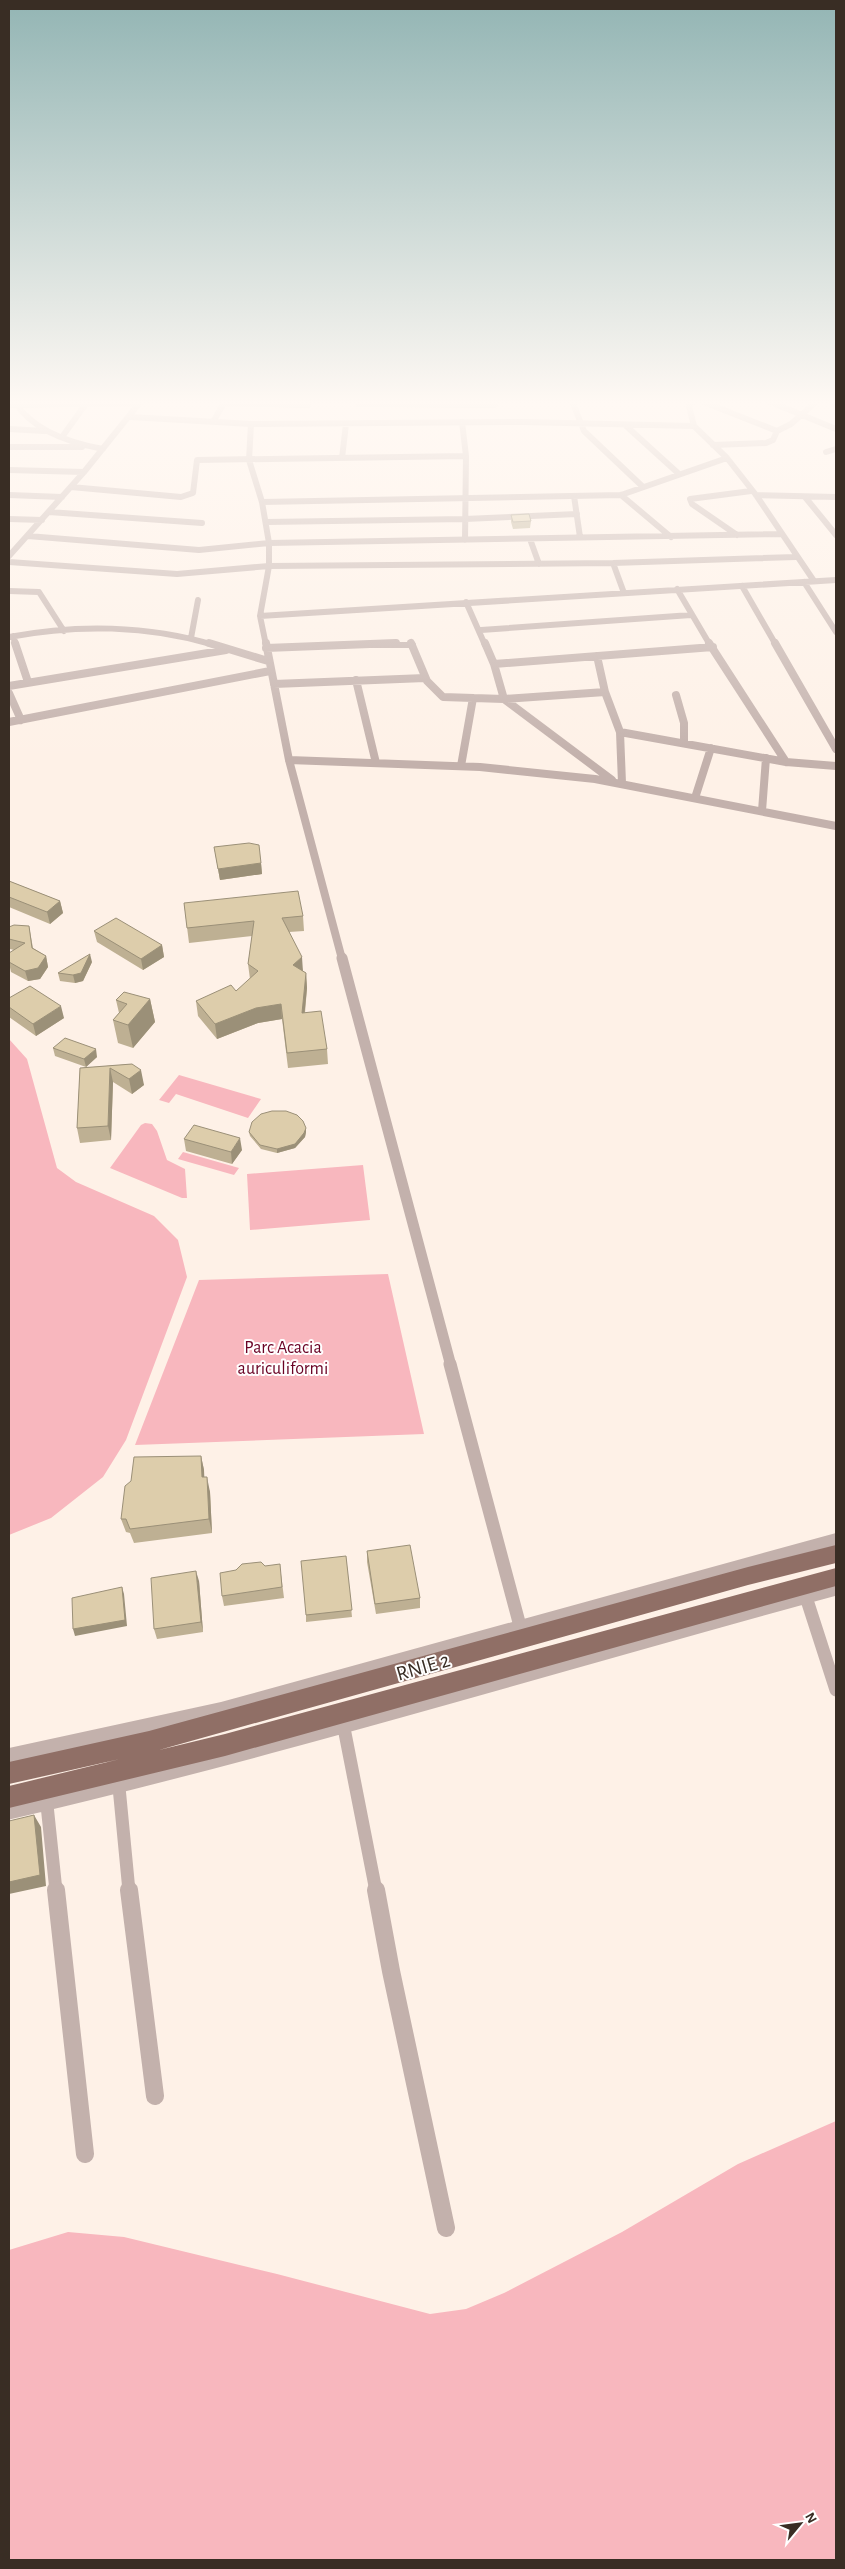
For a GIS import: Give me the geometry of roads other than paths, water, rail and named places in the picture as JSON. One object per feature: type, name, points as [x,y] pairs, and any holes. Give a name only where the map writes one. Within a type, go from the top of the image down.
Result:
[{"type":"highway","name":"RNIE 2","points":[[9,1774],[148,1742],[748,1576],[836,1554]]},
{"type":"highway","name":"RNIE 2","points":[[9,1797],[225,1745],[836,1577]]},
{"type":"street","points":[[9,556],[41,521]]},
{"type":"street","points":[[173,521],[202,523]]},
{"type":"street","points":[[339,521],[266,522],[269,543],[269,566],[262,596],[260,616],[289,760],[520,1626]]},
{"type":"street","points":[[464,521],[465,540]]},
{"type":"street","points":[[578,521],[580,537]]},
{"type":"street","points":[[652,521],[671,537]]},
{"type":"street","points":[[716,521],[736,535]]},
{"type":"street","points":[[773,521],[814,581]]},
{"type":"street","points":[[824,521],[836,535]]},
{"type":"street","points":[[28,536],[199,550],[269,543],[782,534]]},
{"type":"street","points":[[530,539],[540,564]]},
{"type":"street","points":[[9,562],[177,574],[269,566],[613,563],[796,557]]},
{"type":"street","points":[[613,563],[624,593]]},
{"type":"street","points":[[260,616],[836,580]]},
{"type":"street","points":[[804,582],[836,632]]},
{"type":"street","points":[[742,586],[836,748]]},
{"type":"street","points":[[677,589],[691,616],[713,647],[786,762]]},
{"type":"street","points":[[9,591],[39,592],[64,631]]},
{"type":"street","points":[[191,638],[198,600]]},
{"type":"street","points":[[466,602],[481,630],[494,664],[504,699],[618,782]]},
{"type":"street","points":[[481,630],[691,616]]},
{"type":"street","points":[[28,682],[11,636],[121,628],[191,638],[232,648],[268,661]]},
{"type":"street","points":[[266,648],[410,643],[413,644],[425,678],[435,693],[443,697],[504,699],[606,692]]},
{"type":"street","points":[[494,664],[713,647]]},
{"type":"street","points":[[9,686],[232,648]]},
{"type":"street","points":[[596,656],[620,732],[618,782]]},
{"type":"street","points":[[9,722],[270,671]]},
{"type":"street","points":[[274,684],[425,678]]},
{"type":"street","points":[[356,680],[376,763]]},
{"type":"street","points":[[9,693],[21,720]]},
{"type":"street","points":[[676,695],[684,723],[684,744]]},
{"type":"street","points":[[461,766],[473,698]]},
{"type":"street","points":[[620,732],[786,762],[836,766]]},
{"type":"street","points":[[695,798],[710,748]]},
{"type":"street","points":[[762,811],[766,758]]},
{"type":"street","points":[[289,760],[461,766],[525,771],[618,782],[836,826]]},
{"type":"street","points":[[9,1757],[221,1710],[836,1540]]},
{"type":"street","points":[[9,1813],[119,1787],[344,1728],[836,1589]]},
{"type":"street","points":[[806,1597],[836,1690]]},
{"type":"street","points":[[344,1728],[359,1795],[391,1971],[446,2228]]},
{"type":"street","points":[[119,1787],[129,1894],[155,2096]]},
{"type":"street","points":[[47,1805],[85,2154]]},
{"type":"park label","name":"Parc Acacia auriculiformi","points":[[283,1358]]}]
